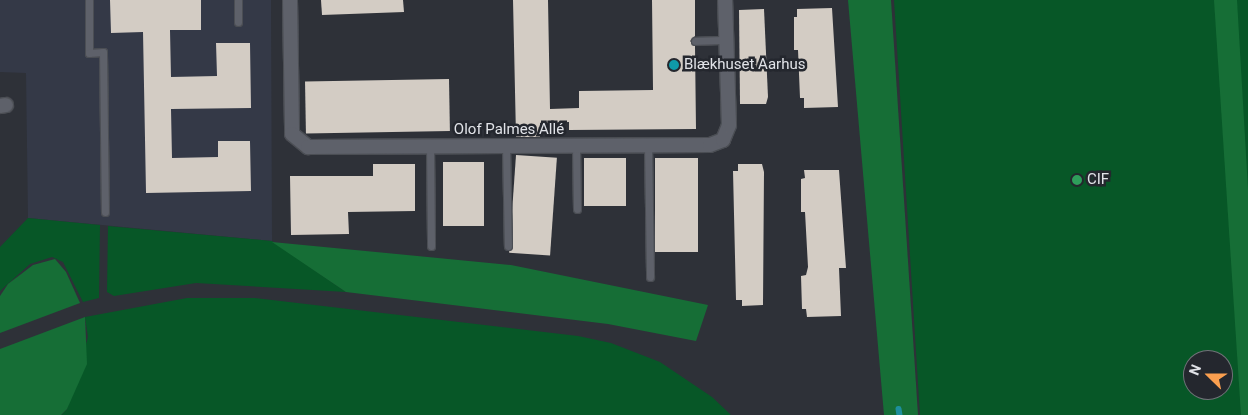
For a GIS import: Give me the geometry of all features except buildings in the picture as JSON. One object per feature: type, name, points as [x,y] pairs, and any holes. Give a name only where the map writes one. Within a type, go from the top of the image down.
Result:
[{"type":"street","name":"Olof Palmes Allé","points":[[290,0],[292,134],[299,142],[308,147],[710,145],[723,140],[729,125],[725,0]]},
{"type":"lane","points":[[89,0],[89,52],[102,52],[105,212]]},
{"type":"lane","points":[[238,0],[238,22]]},
{"type":"lane","points":[[695,41],[725,40]]},
{"type":"lane","points":[[430,146],[431,246]]},
{"type":"lane","points":[[506,146],[508,246]]},
{"type":"lane","points":[[576,146],[577,209]]},
{"type":"lane","points":[[648,146],[650,277]]},
{"type":"shaded area","points":[[0,0],[271,0],[272,241],[28,218],[26,73],[0,72]]},
{"type":"green space","points":[[848,0],[891,0],[918,415],[884,415]]},
{"type":"green space","name":"CIF","points":[[894,0],[1248,0],[1248,415],[920,415]]},
{"type":"green space","points":[[1214,0],[1237,0],[1248,189],[1248,415],[1241,415]]},
{"type":"green space","points":[[28,218],[100,225],[99,298],[83,302],[63,262],[52,257],[30,264],[0,291],[0,247]]},
{"type":"green space","points":[[108,226],[272,241],[346,292],[196,283],[114,296],[107,292]]},
{"type":"green space","points":[[272,242],[511,265],[708,305],[696,341],[608,324],[346,292]]},
{"type":"green space","points":[[55,259],[66,272],[80,303],[0,333],[0,296],[8,284],[33,265]]},
{"type":"green space","points":[[187,298],[255,298],[578,336],[611,343],[660,362],[712,397],[731,415],[61,415],[67,409],[88,337],[85,317]]},
{"type":"green space","points":[[85,317],[87,364],[67,409],[61,415],[0,415],[0,349]]},
{"type":"waterway","points":[[899,409],[900,415]]},
{"type":"place","name":"Blækhuset Aarhus","points":[[674,65]]},
{"type":"place","name":"CIF","points":[[1077,180]]}]
